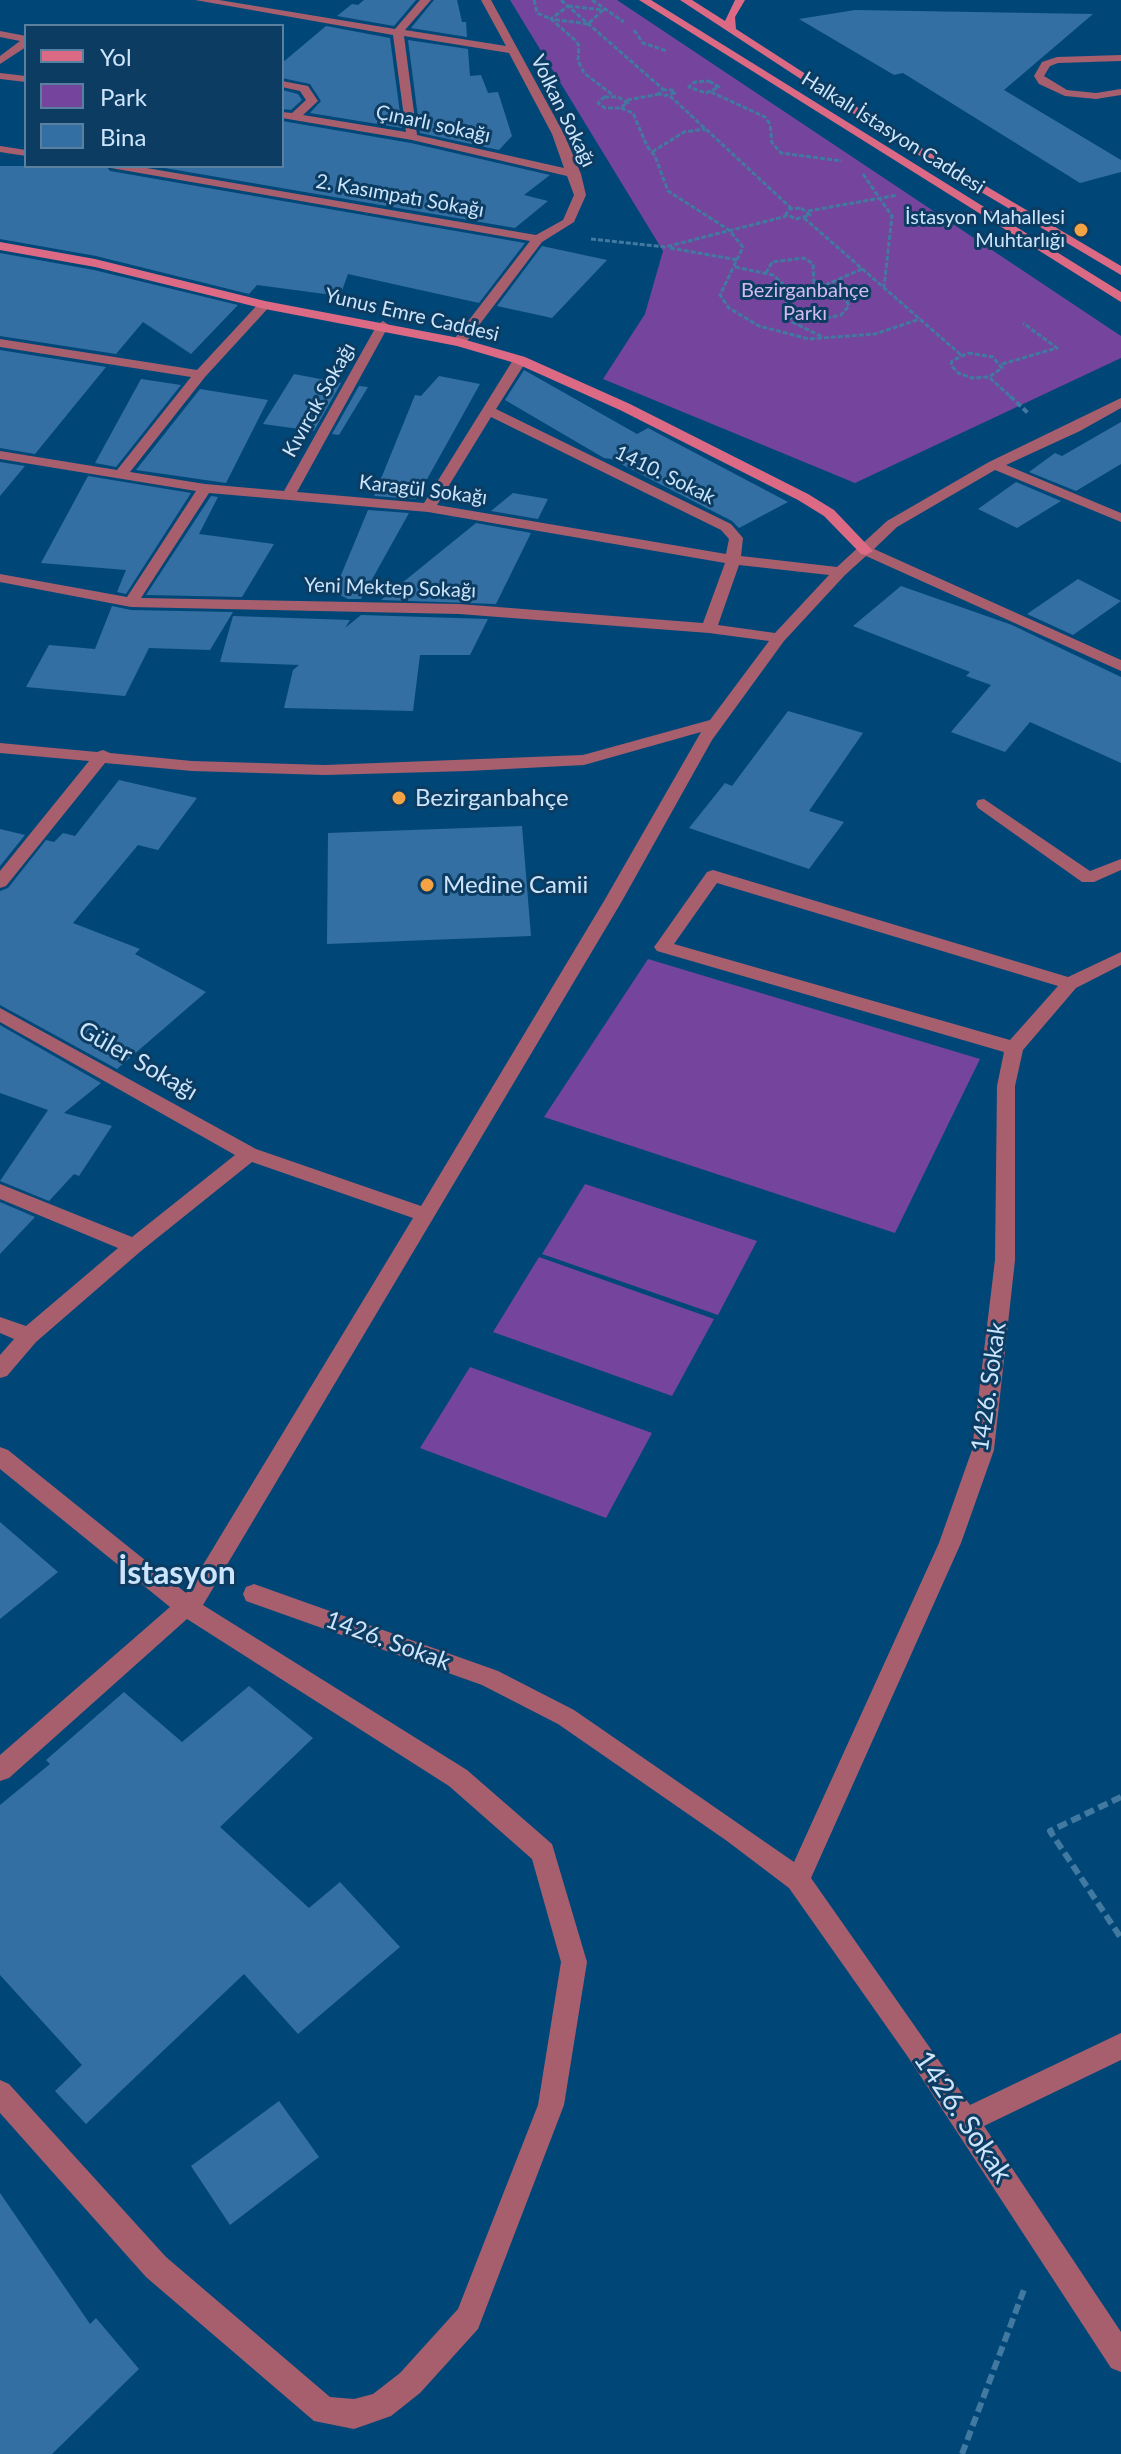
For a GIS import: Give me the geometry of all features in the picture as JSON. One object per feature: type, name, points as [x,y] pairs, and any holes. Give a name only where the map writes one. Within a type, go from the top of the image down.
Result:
[{"type":"main road","name":"Halkalı İstasyon Caddesi","points":[[644,0],[1121,298]]},
{"type":"main road","name":"Halkalı İstasyon Caddesi","points":[[685,0],[904,142],[1121,271]]},
{"type":"main road","points":[[731,29],[730,17],[740,0]]},
{"type":"main road","name":"Yunus Emre Caddesi","points":[[0,246],[95,263],[265,305],[383,325],[520,360],[625,407],[803,497],[829,513],[866,551]]},
{"type":"street","points":[[200,0],[514,51]]},
{"type":"street","points":[[254,8],[264,0]]},
{"type":"street","points":[[412,137],[398,32],[426,0]]},
{"type":"street","name":"Volkan Sokağı","points":[[459,342],[542,237],[568,222],[580,195],[575,174],[558,134],[486,0]]},
{"type":"street","points":[[0,34],[24,40]]},
{"type":"street","points":[[0,61],[24,42]]},
{"type":"street","points":[[1121,58],[1057,60],[1046,64],[1039,76],[1052,88],[1065,93],[1096,96],[1121,92]]},
{"type":"street","points":[[0,76],[24,79]]},
{"type":"street","points":[[284,84],[304,88],[312,101],[288,116]]},
{"type":"street","name":"Çınarlı sokağı","points":[[288,116],[412,137],[575,174]]},
{"type":"street","points":[[0,149],[24,153]]},
{"type":"street","name":"2. Kasımpatı Sokağı","points":[[127,168],[542,237]]},
{"type":"street","points":[[122,472],[200,374],[265,305]]},
{"type":"street","name":"Kıvırcık Sokağı","points":[[289,494],[383,325]]},
{"type":"street","points":[[0,343],[200,374]]},
{"type":"street","points":[[428,508],[520,360]]},
{"type":"street","points":[[0,1770],[199,1595],[716,723],[779,638],[840,572],[892,524],[994,465],[1121,402]]},
{"type":"street","name":"1410. Sokak","points":[[489,411],[726,527],[736,538],[733,560]]},
{"type":"street","name":"Karagül Sokağı","points":[[0,455],[122,472],[205,488],[428,508],[733,560],[840,572]]},
{"type":"street","points":[[994,465],[1121,518]]},
{"type":"street","points":[[131,602],[205,488]]},
{"type":"street","points":[[1104,510],[1121,501]]},
{"type":"street","points":[[866,551],[1121,666]]},
{"type":"street","points":[[709,628],[733,560]]},
{"type":"street","name":"Yeni Mektep Sokağı","points":[[0,578],[131,602],[459,609],[709,628],[779,638]]},
{"type":"street","points":[[0,748],[103,755],[192,766],[310,770],[468,766],[584,760],[716,723]]},
{"type":"street","points":[[0,882],[103,755]]},
{"type":"street","points":[[984,804],[1088,878],[1121,864]]},
{"type":"street","points":[[1014,1048],[663,947],[713,876],[1070,984]]},
{"type":"street","name":"1426. Sokak","points":[[798,1880],[950,1543],[983,1450],[1005,1260],[1006,1086],[1014,1048],[1070,984],[1121,958]]},
{"type":"street","name":"Güler Sokağı","points":[[0,1014],[249,1154],[426,1215]]},
{"type":"street","points":[[0,1370],[29,1336],[134,1246],[249,1154]]},
{"type":"street","points":[[0,1191],[134,1246]]},
{"type":"street","points":[[0,1325],[29,1336]]},
{"type":"street","points":[[0,1456],[187,1607],[458,1778],[543,1852],[574,1962],[551,2105],[468,2319],[410,2383],[381,2406],[354,2414],[324,2411],[156,2267],[0,2093]]},
{"type":"street","name":"1426. Sokak","points":[[254,1594],[490,1678],[566,1717],[736,1833],[798,1880],[966,2121],[1121,2358]]},
{"type":"street","points":[[966,2121],[1121,2046]]},
{"type":"path","points":[[534,0],[537,13],[551,19],[588,24]]},
{"type":"path","points":[[561,0],[664,90],[711,92],[749,107],[770,124],[772,143],[781,153],[846,161]]},
{"type":"path","points":[[551,19],[568,6],[603,10],[588,24]]},
{"type":"path","points":[[551,19],[576,41],[579,46],[578,61],[584,73],[614,96],[627,100],[660,94],[670,96],[791,208],[808,211],[882,200],[938,182]]},
{"type":"path","points":[[690,89],[689,85],[695,82],[709,81],[719,87],[711,92]]},
{"type":"path","points":[[660,94],[664,90]]},
{"type":"path","points":[[670,96],[674,92]]},
{"type":"path","points":[[614,96],[600,99],[598,103],[605,108],[621,108],[633,113],[668,191],[729,230],[743,247],[720,295],[729,308],[759,326],[784,334],[827,339],[875,334],[920,319]]},
{"type":"path","points":[[621,108],[628,103],[627,100]]},
{"type":"path","points":[[652,152],[684,132],[706,129]]},
{"type":"path","points":[[861,171],[892,216],[884,287]]},
{"type":"path","points":[[787,216],[786,212],[791,208]]},
{"type":"path","points":[[665,247],[787,216],[804,218],[810,215],[808,211]]},
{"type":"path","points":[[804,218],[961,355]]},
{"type":"path","points":[[542,237],[665,247],[738,260]]},
{"type":"path","points":[[766,273],[772,262],[804,258],[813,264],[814,283],[846,300],[849,306],[841,315],[822,319],[796,314],[787,307]]},
{"type":"path","points":[[735,267],[766,273],[782,283],[792,322],[827,339]]},
{"type":"path","points":[[819,288],[838,277],[863,269]]},
{"type":"path","points":[[1002,364],[1000,372],[989,377],[972,378],[958,373],[951,365],[961,355],[985,354],[1002,364],[1057,348],[1023,323]]},
{"type":"path","points":[[989,377],[1055,437]]},
{"type":"path","points":[[1121,1797],[1050,1831],[1121,1938]]},
{"type":"path","points":[[962,2454],[1043,2237]]},
{"type":"green space","name":"Bezirganbahçe Parkı","points":[[510,0],[617,0],[1121,336],[1121,358],[855,483],[603,379],[645,314],[663,251]]},
{"type":"green space","points":[[648,959],[980,1059],[895,1233],[544,1117]]},
{"type":"green space","points":[[585,1184],[757,1241],[718,1315],[542,1254]]},
{"type":"green space","points":[[539,1257],[714,1319],[672,1396],[493,1332]]},
{"type":"green space","points":[[470,1367],[652,1433],[606,1518],[420,1448]]},
{"type":"building","points":[[364,0],[416,0],[394,26],[337,16],[352,4],[358,5]]},
{"type":"building","points":[[434,0],[457,0],[462,22],[466,22],[467,37],[411,28]]},
{"type":"building","points":[[855,10],[1093,14],[1004,90],[1121,160],[1121,172],[1080,183],[903,73],[894,75],[799,19]]},
{"type":"building","points":[[326,26],[390,38],[402,128],[310,113],[321,101],[310,84],[284,78],[284,61]]},
{"type":"building","points":[[408,40],[468,49],[470,76],[481,75],[488,93],[498,92],[512,136],[499,150],[420,133]]},
{"type":"building","points":[[284,90],[298,94],[302,100],[291,110],[284,109]]},
{"type":"building","points":[[284,121],[411,143],[550,175],[524,195],[548,201],[515,228],[165,168],[284,168]]},
{"type":"building","points":[[0,166],[24,166],[108,168],[110,171],[525,243],[479,303],[348,274],[340,296],[257,285],[249,294],[96,256],[0,239]]},
{"type":"building","points":[[542,246],[607,260],[552,318],[497,306]]},
{"type":"building","points":[[0,253],[94,270],[238,305],[191,354],[143,322],[116,354],[0,336]]},
{"type":"building","points":[[0,350],[106,367],[35,454],[0,448]]},
{"type":"building","points":[[524,370],[637,434],[648,428],[788,502],[739,528],[732,521],[604,458],[505,400]]},
{"type":"building","points":[[294,374],[341,383],[314,431],[263,424]]},
{"type":"building","points":[[439,376],[480,384],[416,499],[374,496],[415,395],[421,396]]},
{"type":"building","points":[[141,379],[181,385],[116,467],[95,463]]},
{"type":"building","points":[[359,386],[368,387],[339,435],[332,434]]},
{"type":"building","points":[[200,389],[268,400],[226,483],[136,470]]},
{"type":"building","points":[[1121,422],[1121,464],[1076,491],[1029,472],[1055,453],[1062,456]]},
{"type":"building","points":[[0,462],[25,466],[0,496]]},
{"type":"building","points":[[88,476],[191,493],[126,594],[117,592],[126,570],[41,563]]},
{"type":"building","points":[[1016,482],[1061,501],[1017,528],[978,509]]},
{"type":"building","points":[[513,493],[548,499],[538,519],[491,511]]},
{"type":"building","points":[[211,496],[218,497],[199,534],[274,544],[242,597],[146,595]]},
{"type":"building","points":[[368,510],[409,513],[361,599],[348,599],[334,592]]},
{"type":"building","points":[[476,523],[531,533],[496,604],[381,600]]},
{"type":"building","points":[[1078,579],[1121,601],[1073,635],[1027,614]]},
{"type":"building","points":[[901,586],[1012,625],[1121,677],[1121,763],[1030,722],[1005,752],[951,732],[991,685],[966,676],[970,672],[853,626]]},
{"type":"building","points":[[112,606],[131,610],[233,612],[210,650],[149,648],[125,696],[26,687],[49,645],[95,649]]},
{"type":"building","points":[[361,615],[488,619],[470,655],[420,655],[413,711],[284,708],[293,670],[299,665],[220,662],[233,616],[350,620],[345,628]]},
{"type":"building","points":[[788,711],[863,733],[809,811],[844,822],[809,869],[689,828],[725,783],[732,786]]},
{"type":"building","points":[[119,780],[197,798],[158,850],[138,845],[73,923],[140,949],[135,954],[206,992],[117,1069],[0,1005],[0,891],[8,888],[46,840],[54,842],[63,833],[75,836]]},
{"type":"building","name":"Medine Camii","points":[[522,826],[531,936],[327,944],[328,833]]},
{"type":"building","points":[[0,829],[25,835],[0,866]]},
{"type":"building","points":[[0,1025],[101,1083],[64,1113],[112,1126],[79,1176],[74,1174],[49,1201],[0,1181],[48,1110],[0,1093]]},
{"type":"building","points":[[0,1202],[35,1217],[0,1254]]},
{"type":"building","points":[[0,1522],[58,1572],[0,1619]]},
{"type":"building","points":[[249,1686],[313,1738],[220,1827],[309,1908],[340,1882],[400,1947],[298,2034],[244,1974],[86,2124],[55,2091],[82,2065],[0,1975],[0,1805],[50,1764],[46,1760],[124,1692],[182,1742]]},
{"type":"building","points":[[279,2101],[319,2157],[230,2225],[191,2166]]},
{"type":"building","points":[[0,2193],[90,2324],[96,2318],[139,2369],[52,2454],[0,2454]]},
{"type":"place","name":"İstasyon Mahallesi Muhtarlığı","points":[[1081,230]]},
{"type":"place","name":"Bezirganbahçe","points":[[399,798]]},
{"type":"place","name":"Medine Camii","points":[[427,885]]},
{"type":"district","name":"İstasyon","points":[[177,1574]]}]
